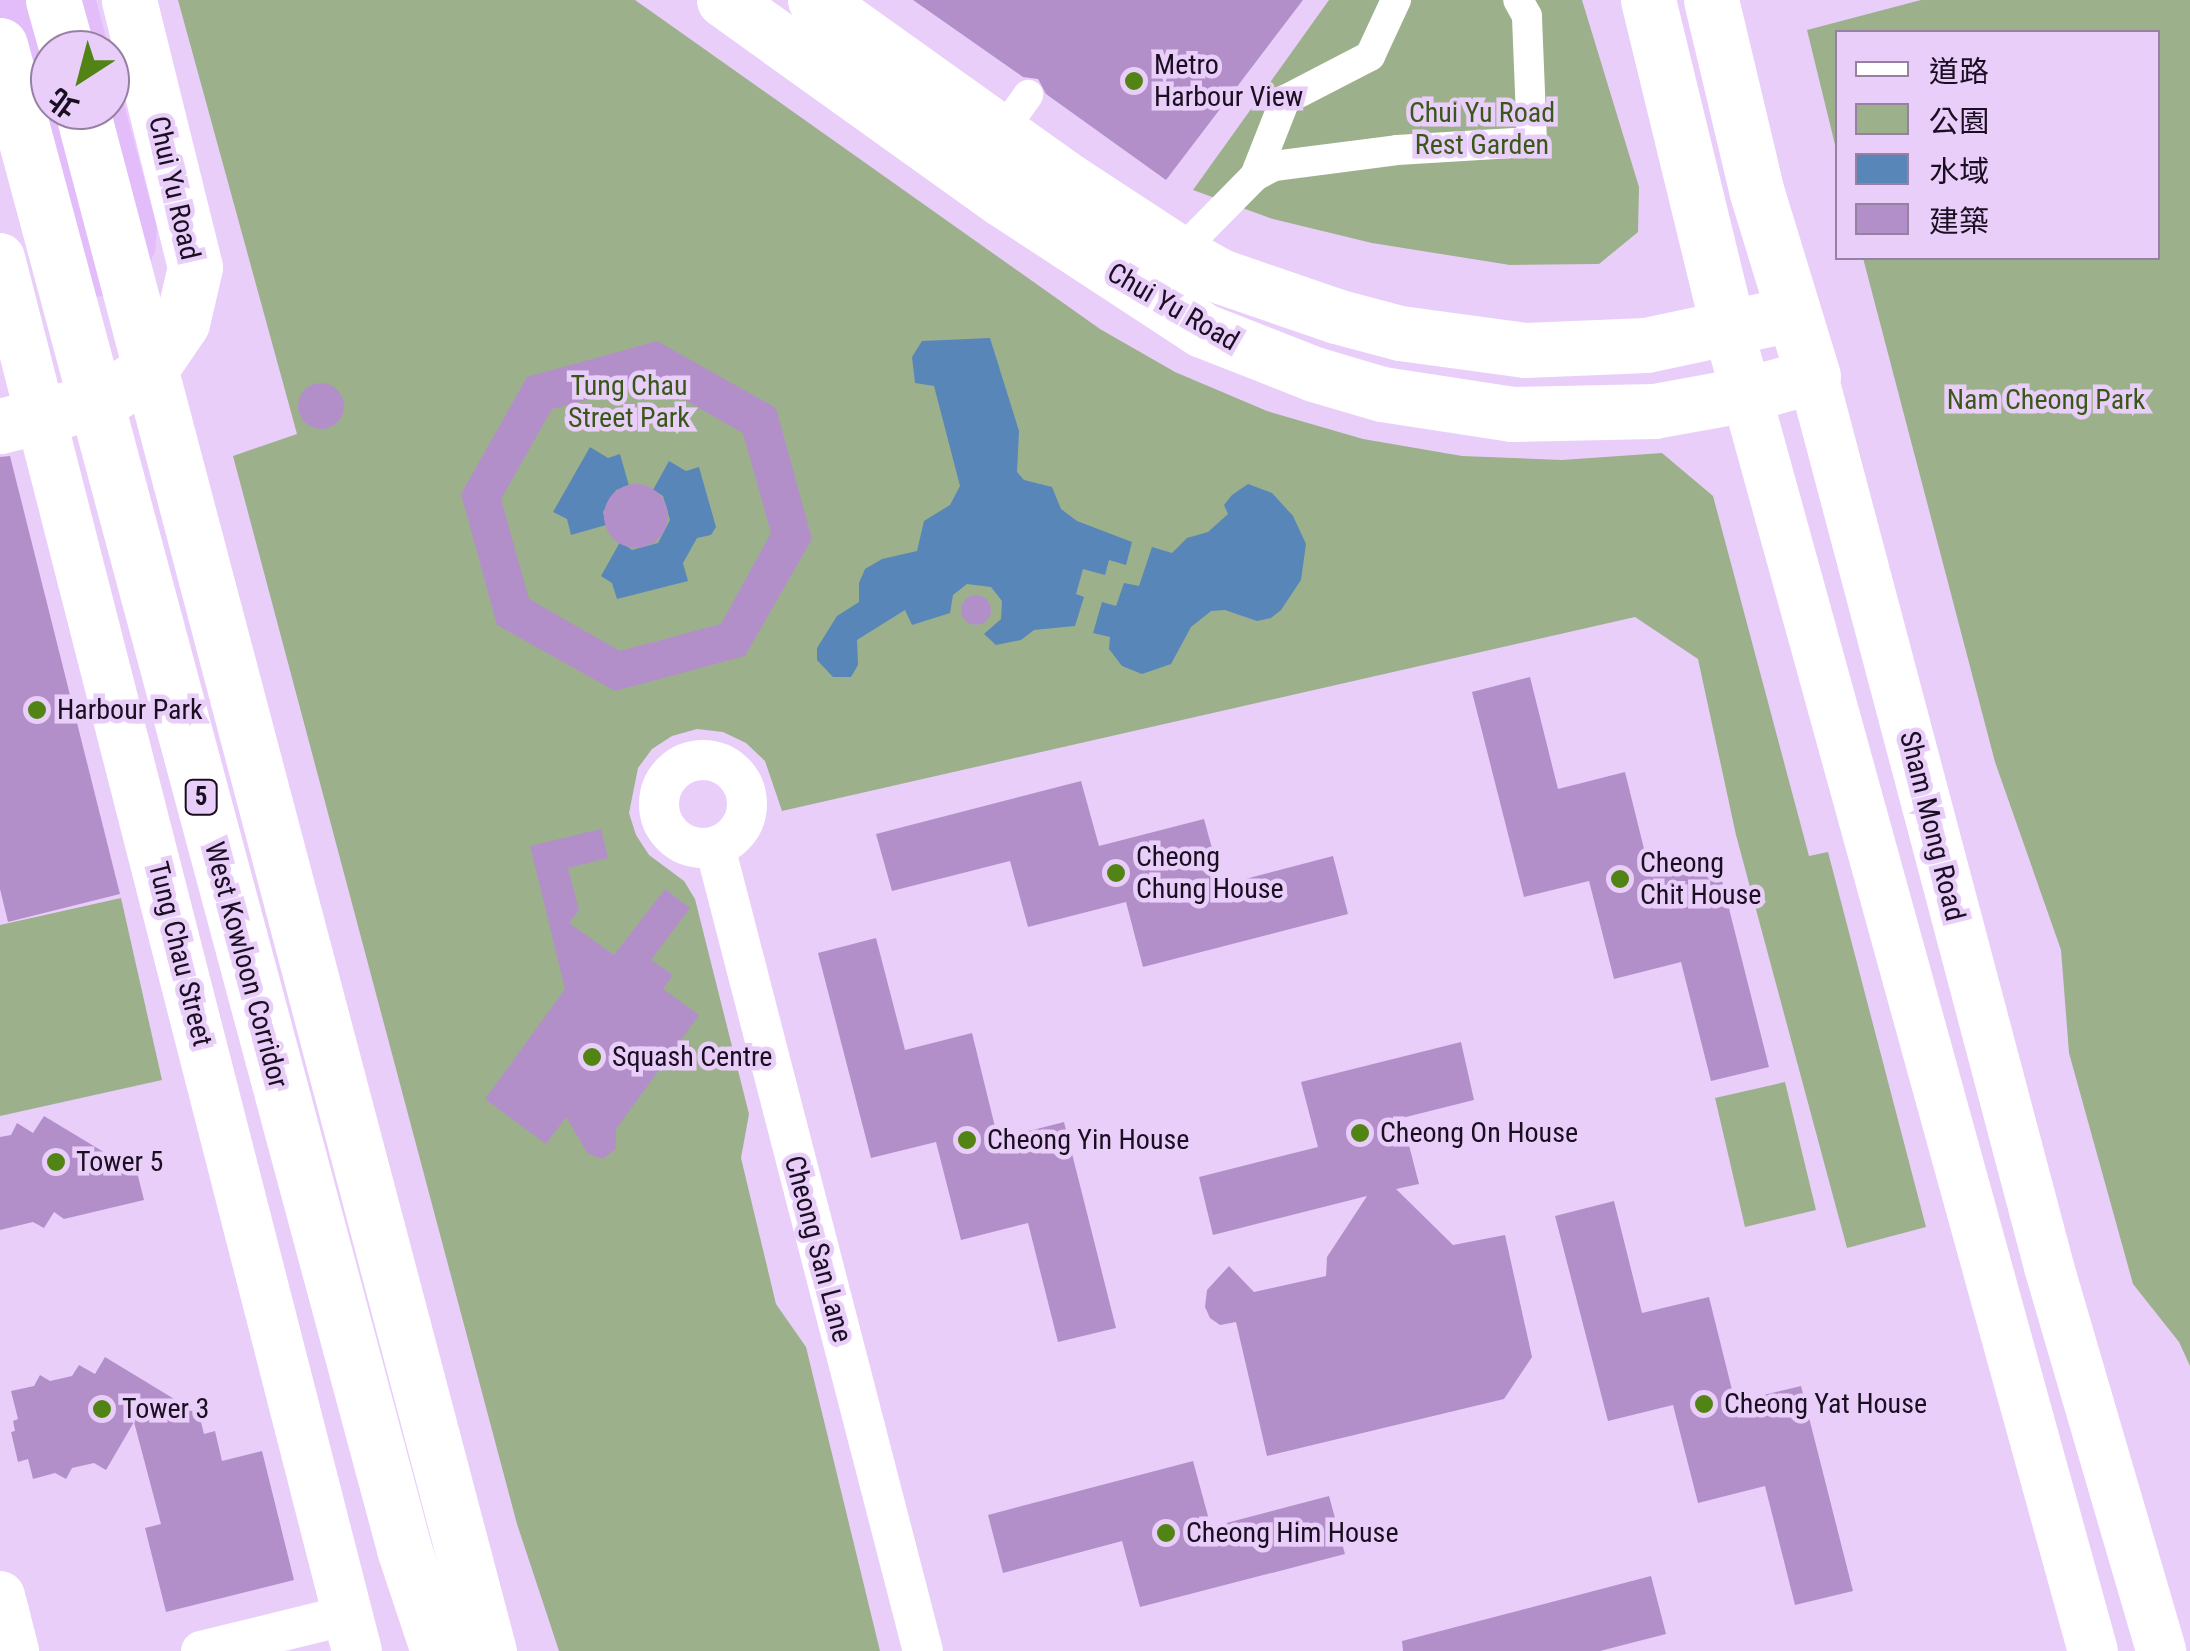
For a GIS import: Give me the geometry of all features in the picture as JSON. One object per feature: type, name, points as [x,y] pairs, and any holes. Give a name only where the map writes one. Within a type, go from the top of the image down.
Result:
[{"type":"main road","points":[[54,0],[61,30]]},
{"type":"main road","name":"Chui Yu Road","points":[[19,399],[171,340],[182,323],[195,267],[129,0]]},
{"type":"main road","name":"Chui Yu Road","points":[[724,0],[1014,207],[1196,326],[1254,353],[1382,394],[1512,414],[1654,411],[1748,394],[1813,376]]},
{"type":"main road","name":"Chui Yu Road","points":[[814,0],[1015,114],[1179,253],[1220,276],[1336,316],[1464,344],[1525,350],[1602,349],[1792,314]]},
{"type":"main road","points":[[1648,0],[1728,328]]},
{"type":"main road","name":"Sham Mong Road","points":[[1711,0],[1757,193],[1813,376]]},
{"type":"main road","name":"West Kowloon Corridor","points":[[0,45],[404,1549],[438,1651]]},
{"type":"main road","name":"5","points":[[87,130],[489,1651]]},
{"type":"main road","points":[[404,1549],[419,1651]]},
{"type":"street","points":[[1255,176],[1285,100],[1370,56],[1396,0]]},
{"type":"street","points":[[1179,253],[1255,176],[1274,166],[1326,158],[1532,142],[1527,16],[1518,0]]},
{"type":"street","name":"Tung Chau Street","points":[[0,258],[19,399],[353,1633]]},
{"type":"street","points":[[1728,328],[2093,1651]]},
{"type":"street","name":"Sham Mong Road","points":[[1813,376],[2044,1249],[2161,1651]]},
{"type":"street","name":"Cheong San Lane","points":[[715,847],[922,1651]]},
{"type":"street","points":[[0,1596],[14,1651]]},
{"type":"street","points":[[202,1651],[353,1633]]},
{"type":"shaded area","points":[[0,0],[96,0],[104,30],[30,30],[30,130],[130,130],[130,126],[157,227],[155,252],[143,276],[124,290],[98,297],[73,293],[0,131]]},
{"type":"green space","name":"Tung Chau Street Park","points":[[178,0],[635,0],[1100,329],[1175,372],[1267,411],[1363,439],[1462,456],[1562,460],[1662,453],[1713,496],[1809,856],[1828,852],[1926,1227],[1847,1248],[1736,835],[1698,659],[1635,617],[782,811],[765,761],[746,743],[723,732],[697,729],[672,736],[652,749],[638,768],[629,813],[636,835],[649,855],[684,881],[695,899],[749,1114],[741,1158],[776,1304],[806,1347],[880,1651],[559,1651],[517,1524],[233,456],[297,434]]},
{"type":"green space","name":"Chui Yu Road Rest Garden","points":[[1329,0],[1582,0],[1639,187],[1638,232],[1599,264],[1510,265],[1372,243],[1273,219],[1193,190]]},
{"type":"green space","name":"Nam Cheong Park","points":[[1921,0],[2190,0],[2190,1366],[2179,1342],[2133,1284],[2069,1053],[2061,950],[1995,762],[1864,260],[2160,260],[2160,30],[1835,30],[1835,145],[1807,30]]},
{"type":"green space","points":[[121,898],[162,1080],[0,1116],[0,925]]},
{"type":"green space","points":[[1785,1082],[1816,1210],[1745,1227],[1715,1098]]},
{"type":"water","points":[[990,338],[1019,431],[1017,472],[1024,480],[1052,487],[1061,509],[1077,521],[1132,542],[1126,565],[1109,560],[1105,575],[1083,569],[1076,594],[1084,597],[1075,626],[1034,630],[1021,640],[996,645],[984,634],[1001,619],[1002,601],[991,587],[967,584],[953,595],[950,613],[912,625],[905,610],[857,640],[858,665],[851,677],[833,677],[817,660],[817,648],[837,616],[859,602],[859,583],[865,569],[882,559],[917,551],[924,521],[950,505],[960,486],[934,386],[915,383],[912,357],[922,341]]},
{"type":"water","points":[[590,447],[608,458],[620,454],[629,486],[616,490],[603,512],[606,525],[571,535],[567,519],[553,512]]},
{"type":"water","points":[[669,461],[686,471],[699,467],[716,527],[711,535],[697,538],[683,563],[688,581],[617,599],[612,583],[601,576],[620,542],[632,550],[658,543],[670,520],[663,496],[653,490]]},
{"type":"water","points":[[1248,484],[1272,493],[1293,516],[1306,544],[1301,580],[1281,610],[1271,618],[1257,621],[1225,610],[1211,611],[1191,627],[1171,664],[1142,674],[1122,666],[1109,649],[1110,637],[1093,633],[1102,602],[1116,606],[1124,583],[1139,586],[1152,547],[1172,553],[1187,538],[1208,532],[1228,514],[1224,505],[1232,495]]},
{"type":"building","name":"Metro Harbour View","points":[[913,0],[1303,0],[1166,180],[1046,94],[1038,79],[1023,77]]},
{"type":"building","points":[[657,341],[776,408],[812,539],[745,656],[615,691],[497,625],[461,494],[527,377]],"holes":[[[653,382],[743,433],[771,533],[721,624],[620,651],[529,599],[501,499],[552,409]]]},
{"type":"building","points":[[321,383],[337,390],[344,406],[337,422],[321,429],[305,422],[298,406],[305,390]]},
{"type":"building","points":[[10,456],[120,894],[8,922],[0,889],[0,457]]},
{"type":"building","points":[[636,484],[659,493],[668,516],[659,539],[636,548],[613,539],[604,516],[613,493]]},
{"type":"building","points":[[976,595],[987,599],[991,610],[987,621],[976,625],[965,621],[961,610],[965,599]]},
{"type":"building","name":"Cheong Chit House","points":[[1530,677],[1558,789],[1625,772],[1651,877],[1717,861],[1769,1067],[1711,1081],[1681,962],[1614,979],[1589,881],[1524,897],[1472,692]]},
{"type":"building","name":"Cheong Chung House","points":[[1081,781],[1099,846],[1204,819],[1222,885],[1333,856],[1348,914],[1143,967],[1126,902],[1028,927],[1010,861],[892,891],[876,834]]},
{"type":"building","name":"Squash Centre","points":[[601,829],[608,858],[568,868],[579,910],[569,923],[614,955],[665,889],[690,908],[651,960],[673,975],[663,989],[699,1015],[616,1129],[616,1148],[603,1159],[588,1154],[566,1117],[546,1144],[485,1099],[565,989],[530,846]]},
{"type":"building","name":"Cheong Yin House","points":[[876,938],[905,1050],[972,1033],[998,1139],[1064,1122],[1116,1328],[1058,1342],[1028,1223],[961,1240],[936,1142],[871,1158],[818,953]]},
{"type":"building","points":[[1461,1042],[1474,1100],[1402,1118],[1419,1184],[1396,1189],[1453,1245],[1505,1235],[1532,1357],[1504,1399],[1267,1456],[1236,1322],[1220,1325],[1210,1318],[1205,1307],[1207,1290],[1229,1266],[1254,1292],[1326,1276],[1327,1257],[1367,1196],[1213,1235],[1199,1177],[1318,1147],[1301,1082]]},
{"type":"building","name":"Tower 5","points":[[44,1116],[137,1172],[144,1200],[64,1219],[54,1212],[44,1228],[33,1222],[0,1230],[0,1137],[11,1135],[17,1123],[33,1133]]},
{"type":"building","name":"Cheong Yat House","points":[[1614,1201],[1642,1313],[1709,1297],[1735,1402],[1801,1386],[1853,1591],[1795,1605],[1765,1486],[1698,1503],[1673,1405],[1608,1421],[1555,1216]]},
{"type":"building","points":[[105,1357],[199,1414],[204,1434],[215,1431],[222,1461],[262,1451],[294,1580],[166,1612],[145,1528],[161,1524],[134,1422],[106,1470],[94,1463],[72,1468],[66,1479],[55,1473],[33,1479],[28,1459],[18,1462],[11,1432],[15,1431],[13,1421],[18,1419],[11,1391],[34,1386],[40,1375],[50,1381],[72,1376],[79,1365],[95,1374]]},
{"type":"building","name":"Cheong Him House","points":[[1193,1461],[1211,1527],[1329,1496],[1345,1554],[1140,1607],[1122,1541],[1003,1573],[988,1515]]},
{"type":"building","points":[[1651,1576],[1666,1634],[1600,1651],[1403,1651],[1402,1641]]},
{"type":"place","name":"Metro Harbour View","points":[[1134,81]]},
{"type":"place","name":"Harbour Park","points":[[37,710]]},
{"type":"place","name":"Cheong Chung House","points":[[1116,873]]},
{"type":"place","name":"Cheong Chit House","points":[[1620,879]]},
{"type":"place","name":"Squash Centre","points":[[592,1057]]},
{"type":"place","name":"Cheong On House","points":[[1360,1133]]},
{"type":"place","name":"Cheong Yin House","points":[[967,1140]]},
{"type":"place","name":"Tower 5","points":[[56,1162]]},
{"type":"place","name":"Cheong Yat House","points":[[1704,1404]]},
{"type":"place","name":"Tower 3","points":[[102,1409]]},
{"type":"place","name":"Cheong Him House","points":[[1166,1533]]}]
